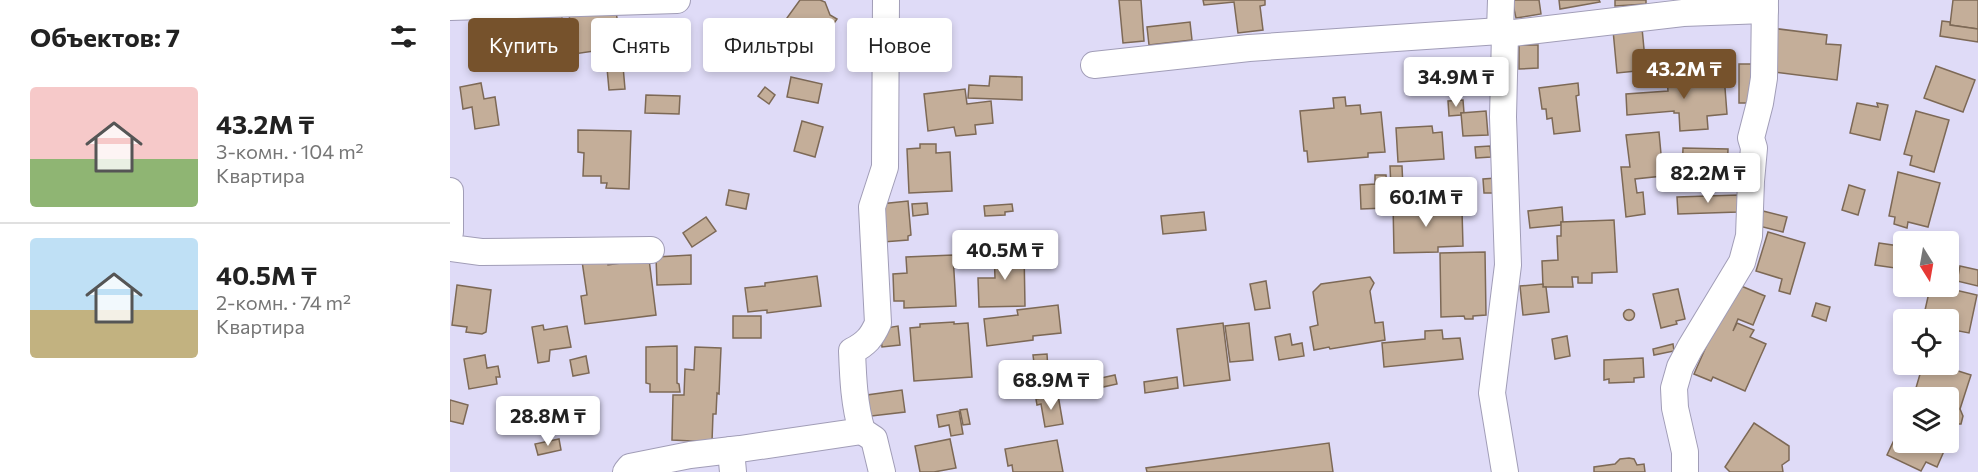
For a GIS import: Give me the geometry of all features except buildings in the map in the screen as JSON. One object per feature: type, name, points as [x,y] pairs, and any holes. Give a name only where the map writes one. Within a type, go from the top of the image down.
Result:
[{"type":"street","points":[[450,7],[677,0]]},
{"type":"street","points":[[882,472],[874,439],[862,431],[853,380],[852,351],[872,337],[878,323],[872,207],[885,167],[886,0]]},
{"type":"street","points":[[1501,0],[1508,265],[1492,393],[1505,472]]},
{"type":"street","points":[[1094,65],[1249,48],[1502,32],[1765,5],[1764,78],[1751,138],[1754,147],[1749,236],[1742,262],[1728,289],[1690,348],[1680,367],[1674,388],[1675,408],[1685,452],[1685,472]]},
{"type":"street","points":[[450,191],[450,232]]},
{"type":"street","points":[[450,249],[481,252],[651,250]]},
{"type":"street","points":[[626,472],[630,467],[649,462],[732,461],[862,431]]}]
